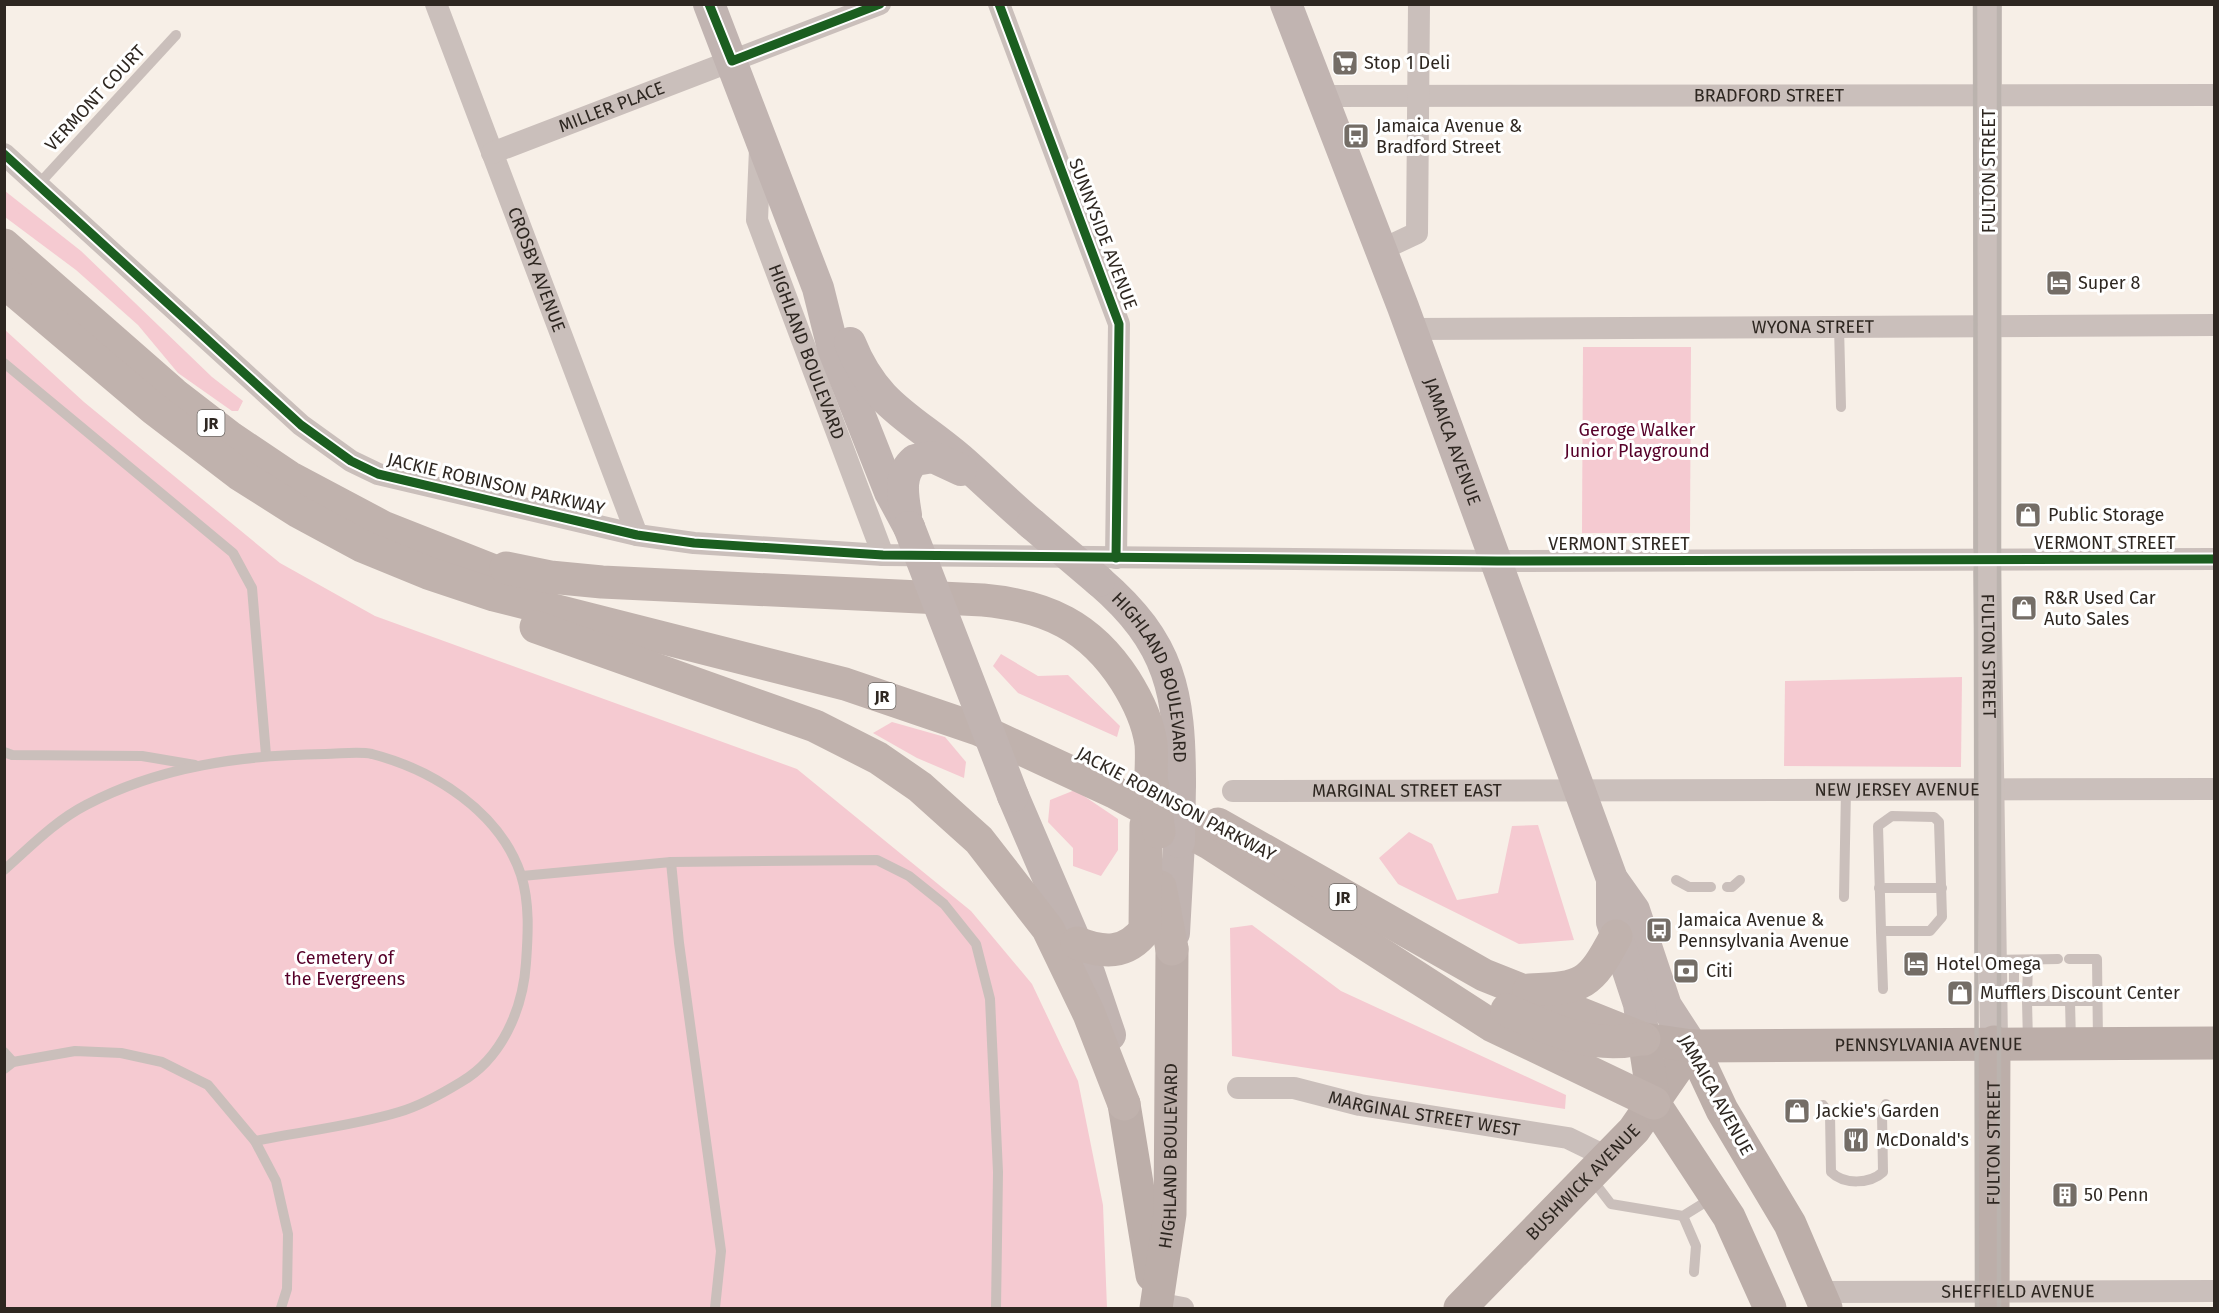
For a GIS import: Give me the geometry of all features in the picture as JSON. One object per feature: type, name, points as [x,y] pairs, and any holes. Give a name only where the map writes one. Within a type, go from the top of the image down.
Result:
[{"type":"highway","name":"JACKIE ROBINSON PARKWAY","points":[[4,245],[118,347],[231,438],[289,477],[350,510],[438,564],[523,583],[874,671],[1010,720],[1152,787],[1383,920],[1516,990],[1644,1039]]},
{"type":"highway","name":"JACKIE ROBINSON PARKWAY","points":[[4,282],[154,409],[239,474],[330,530],[438,564],[565,615],[845,684],[980,730],[1114,792],[1209,843],[1360,942],[1421,977]]},
{"type":"highway","points":[[438,564],[577,580],[983,600],[1031,608],[1079,630],[1102,649],[1165,743],[1151,776],[1159,832],[1162,885],[1172,949]]},
{"type":"highway","points":[[438,564],[490,610],[815,726],[878,758],[920,787],[979,840],[1048,929],[1089,1014],[1124,1104]]},
{"type":"highway","points":[[1077,943],[1109,951],[1127,948],[1145,930],[1162,885]]},
{"type":"highway","points":[[1516,990],[1575,986],[1595,971],[1616,936]]},
{"type":"highway","points":[[1421,977],[1596,1043],[1617,1044],[1644,1039]]},
{"type":"highway","points":[[1421,977],[1491,1025],[1654,1102]]},
{"type":"main road","name":"HIGHLAND BOULEVARD","points":[[709,4],[818,288],[833,348],[890,492],[908,523],[1013,796],[1101,1002],[1165,1307]]},
{"type":"main road","name":"JAMAICA AVENUE","points":[[1286,4],[1411,330],[1581,789],[1612,879],[1634,910],[1666,1006],[1692,1046],[1722,1110],[1790,1224],[1823,1300]]},
{"type":"main road","name":"HIGHLAND BOULEVARD","points":[[818,288],[874,387],[895,410],[960,459],[1032,524],[1108,570],[1162,659],[1176,700],[1165,743],[1162,885]]},
{"type":"main road","points":[[908,523],[902,487],[910,464],[921,458],[940,459],[991,489]]},
{"type":"main road","name":"JAMAICA AVENUE","points":[[1612,879],[1612,922],[1639,1004],[1654,1102],[1730,1217],[1770,1308]]},
{"type":"main road","name":"HIGHLAND BOULEVARD","points":[[1165,1307],[1170,1214],[1172,949]]},
{"type":"main road","name":"PENNSYLVANIA AVENUE","points":[[1644,1039],[1692,1046],[1994,1042],[2214,1043]]},
{"type":"main road","name":"FULTON STREET","points":[[1993,1300],[1994,1042]]},
{"type":"main road","name":"BUSHWICK AVENUE","points":[[1460,1308],[1634,1130],[1692,1046]]},
{"type":"street","name":"CROSBY AVENUE","points":[[436,4],[636,535]]},
{"type":"street","name":"MILLER PLACE","points":[[492,153],[880,4]]},
{"type":"street","name":"SUNNYSIDE AVENUE","points":[[999,4],[1119,324],[1108,570]]},
{"type":"street","points":[[1381,250],[1417,233],[1419,4]]},
{"type":"street","name":"FULTON STREET","points":[[1988,4],[1989,788],[2003,960],[2003,989],[1994,1042]]},
{"type":"street","name":"BRADFORD STREET","points":[[1322,96],[1418,98],[2214,96]]},
{"type":"street","name":"HIGHLAND BOULEVARD","points":[[761,144],[757,220],[883,555]]},
{"type":"street","name":"JACKIE ROBINSON PARKWAY","points":[[4,154],[301,425],[351,461],[378,474],[636,535],[694,543],[883,555],[1024,557]]},
{"type":"street","name":"WYONA STREET","points":[[1411,330],[2214,324]]},
{"type":"street","name":"VERMONT STREET","points":[[1024,557],[1108,570],[1497,561],[2214,560]]},
{"type":"street","name":"NEW JERSEY AVENUE","points":[[1581,789],[2214,789]]},
{"type":"street","name":"MARGINAL STREET EAST","points":[[1233,791],[1581,789]]},
{"type":"street","name":"MARGINAL STREET WEST","points":[[1238,1088],[1294,1088],[1360,1105],[1568,1138],[1598,1166]]},
{"type":"street","name":"SHEFFIELD AVENUE","points":[[1823,1300],[1993,1300],[2214,1292]]},
{"type":"lane","name":"VERMONT COURT","points":[[38,185],[176,35]]},
{"type":"lane","points":[[1839,326],[1841,407]]},
{"type":"lane","points":[[4,363],[233,553],[252,588],[266,755]]},
{"type":"lane","points":[[4,752],[12,755],[142,756],[197,765]]},
{"type":"lane","points":[[4,870],[40,837],[85,805],[136,784],[197,765],[266,755],[370,754],[440,781],[480,813],[506,843],[522,876],[529,927],[525,989],[502,1044],[463,1081],[401,1112],[255,1141]]},
{"type":"lane","points":[[1844,897],[1846,788]]},
{"type":"lane","points":[[1910,788],[1916,819]]},
{"type":"lane","points":[[1881,931],[1930,931],[1935,928],[1942,917],[1939,822],[1934,817],[1916,819],[1893,816],[1883,820],[1878,826],[1881,931],[1883,989]]},
{"type":"lane","points":[[522,876],[671,862],[877,860],[909,876],[944,904],[976,944],[990,999],[998,1172],[996,1308]]},
{"type":"lane","points":[[671,862],[679,943],[721,1251],[715,1308]]},
{"type":"lane","points":[[1676,880],[1689,886],[1711,887]]},
{"type":"lane","points":[[1727,887],[1732,887],[1740,880]]},
{"type":"lane","points":[[1880,888],[1920,884],[1942,888]]},
{"type":"lane","points":[[2003,960],[2097,959],[2097,1001],[2084,1042]]},
{"type":"lane","points":[[2028,960],[2028,1042]]},
{"type":"lane","points":[[2003,989],[2027,995],[2097,1001]]},
{"type":"lane","points":[[2063,999],[2084,1042]]},
{"type":"lane","points":[[4,1052],[9,1065],[75,1052],[121,1053],[162,1062],[208,1085],[255,1141],[276,1181],[288,1234],[287,1288],[281,1308]]},
{"type":"lane","points":[[1823,1105],[1830,1114],[1831,1172],[1837,1178],[1856,1181],[1876,1178],[1883,1172],[1882,1113],[1886,1104]]},
{"type":"lane","points":[[1598,1166],[1611,1204],[1683,1216],[1716,1196]]},
{"type":"lane","points":[[1683,1216],[1696,1246],[1694,1272]]},
{"type":"green space","points":[[5,191],[81,251],[212,377],[243,401],[238,411],[232,411],[178,373],[138,325],[76,270],[5,217]]},
{"type":"green space","name":"Cemetery of the Evergreens","points":[[4,329],[84,402],[280,563],[375,616],[797,769],[971,911],[1032,984],[1078,1081],[1103,1205],[1107,1308],[5,1308]]},
{"type":"green space","name":"Geroge Walker Junior Playground","points":[[1583,347],[1691,347],[1690,533],[1582,533]]},
{"type":"green space","points":[[1001,654],[1038,676],[1068,675],[1120,726],[1117,737],[1018,693],[993,666]]},
{"type":"green space","points":[[1962,677],[1961,767],[1784,766],[1785,681]]},
{"type":"green space","points":[[892,722],[945,737],[966,762],[964,778],[917,758],[873,733]]},
{"type":"green space","points":[[1075,790],[1118,819],[1118,850],[1101,876],[1073,866],[1073,848],[1048,822],[1050,800]]},
{"type":"green space","points":[[1538,825],[1574,940],[1519,944],[1398,884],[1379,858],[1409,832],[1432,844],[1457,900],[1498,893],[1512,826]]},
{"type":"green space","points":[[1252,925],[1341,991],[1566,1095],[1565,1109],[1232,1056],[1230,928]]},
{"type":"railway","points":[[1975,4],[1977,1308]]},
{"type":"railway","points":[[1999,4],[1999,1308]]},
{"type":"cycle path","points":[[709,4],[732,61],[880,4]]},
{"type":"cycle path","points":[[999,4],[1119,324],[1116,558]]},
{"type":"cycle path","points":[[4,154],[301,425],[351,461],[378,474],[637,535],[694,543],[883,555],[1497,561],[2214,559]]},
{"type":"place","name":"Stop 1 Deli","points":[[1345,63]]},
{"type":"place","name":"Jamaica Avenue & Bradford Street","points":[[1356,136]]},
{"type":"place","name":"Super 8","points":[[2059,283]]},
{"type":"place","name":"Public Storage","points":[[2028,515]]},
{"type":"place","name":"R&R Used Car Auto Sales","points":[[2024,608]]},
{"type":"place","name":"Jamaica Avenue & Pennsylvania Avenue","points":[[1659,930]]},
{"type":"place","name":"Hotel Omega","points":[[1916,964]]},
{"type":"place","name":"Citi","points":[[1686,971]]},
{"type":"place","name":"Mufflers Discount Center","points":[[1960,993]]},
{"type":"place","name":"Jackie's Garden","points":[[1797,1111]]},
{"type":"place","name":"McDonald's","points":[[1856,1140]]},
{"type":"place","name":"50 Penn","points":[[2065,1195]]}]
